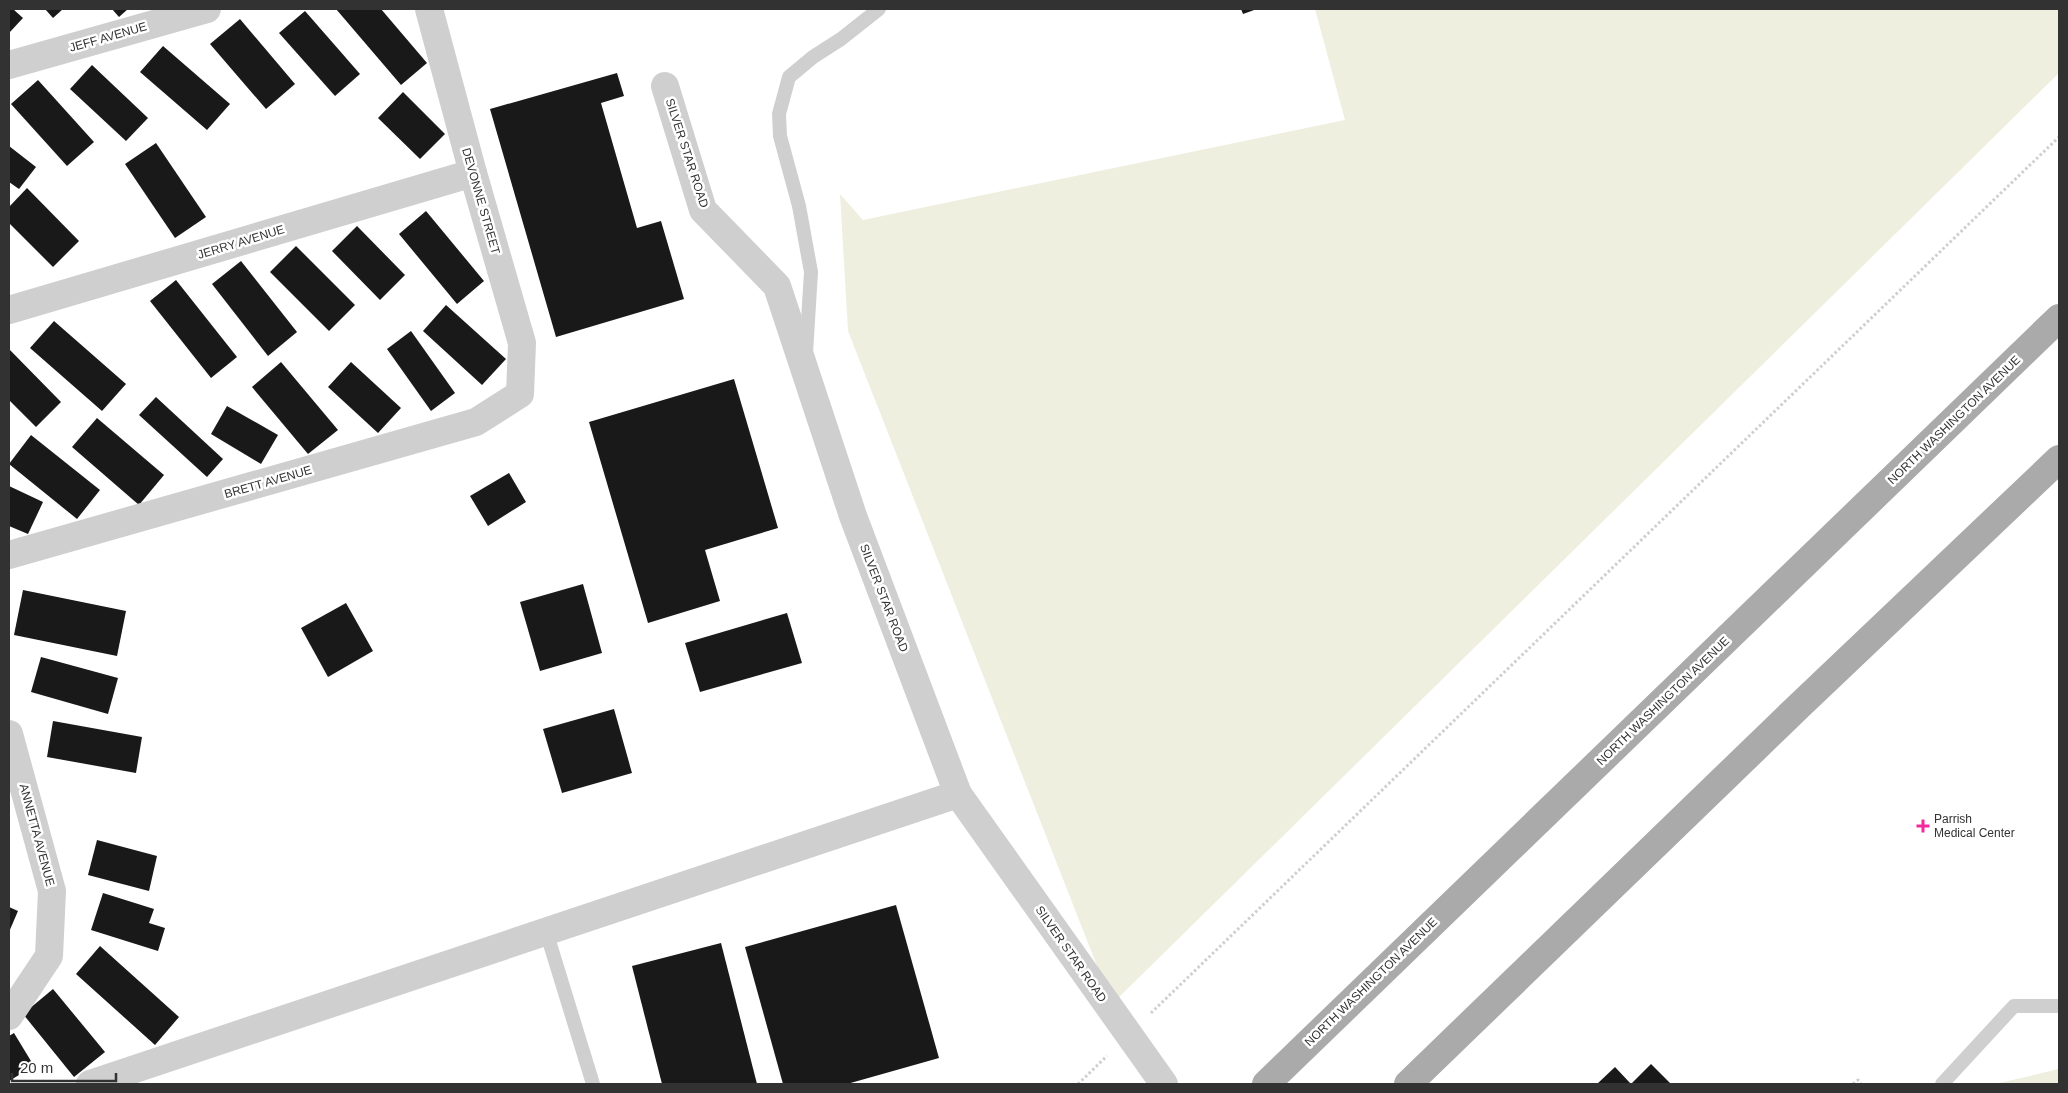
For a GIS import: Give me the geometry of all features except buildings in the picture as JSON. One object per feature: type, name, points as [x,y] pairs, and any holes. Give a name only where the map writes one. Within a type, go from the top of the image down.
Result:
[{"type":"main road","name":"NORTH WASHINGTON AVENUE","points":[[1266,1084],[2059,318]]},
{"type":"main road","points":[[1408,1084],[2059,459]]},
{"type":"street","name":"JEFF AVENUE","points":[[9,66],[207,9]]},
{"type":"street","name":"DEVONNE STREET","points":[[429,9],[473,173],[522,343],[520,394]]},
{"type":"street","name":"SILVER STAR ROAD","points":[[665,86],[703,210],[777,286],[854,516],[958,794],[1164,1084]]},
{"type":"street","name":"JERRY AVENUE","points":[[9,310],[473,173]]},
{"type":"street","name":"BRETT AVENUE","points":[[9,555],[476,422],[520,394]]},
{"type":"street","name":"ANNETTA AVENUE","points":[[9,734],[52,891],[49,956],[9,1016]]},
{"type":"street","points":[[90,1084],[958,794]]},
{"type":"lane","points":[[805,371],[811,272],[799,206],[780,136],[779,114],[790,78],[813,58],[841,40],[880,9]]},
{"type":"lane","points":[[546,932],[594,1084]]},
{"type":"lane","points":[[1942,1084],[2014,1006],[2059,1006]]},
{"type":"path","points":[[1078,1084],[2059,137]]},
{"type":"path","points":[[1853,1084],[1858,1080],[1862,1084]]},
{"type":"green space","points":[[1315,9],[2059,9],[2059,73],[1112,1004],[848,331],[840,194],[863,220],[1345,120]]},
{"type":"green space","points":[[2059,1068],[2059,1084],[1995,1084],[2055,1070]]},
{"type":"place","name":"Parrish Medical Center","points":[[1923,826]]}]
